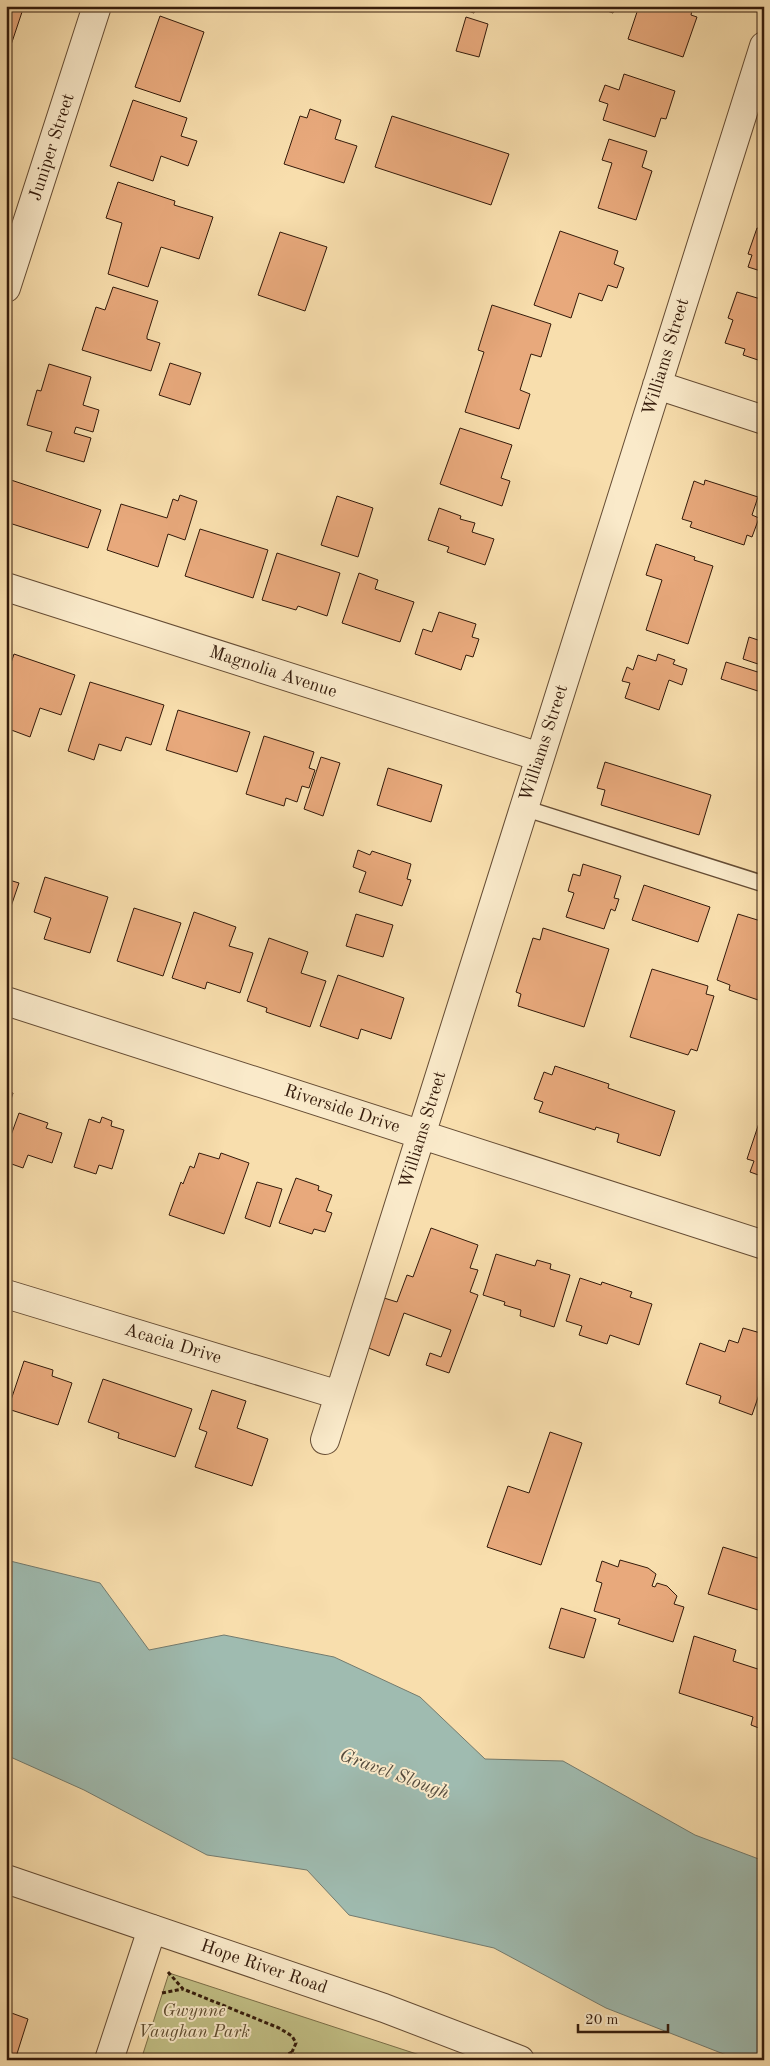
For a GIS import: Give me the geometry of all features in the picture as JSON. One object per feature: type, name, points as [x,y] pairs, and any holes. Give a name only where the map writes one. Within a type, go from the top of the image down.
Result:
[{"type":"street","name":"Juniper Street","points":[[6,288],[98,6]]},
{"type":"street","name":"Williams Street","points":[[325,1440],[764,46]]},
{"type":"street","points":[[657,385],[764,420]]},
{"type":"street","name":"Magnolia Avenue","points":[[6,587],[540,757]]},
{"type":"street","name":"Riverside Drive","points":[[6,1001],[764,1245]]},
{"type":"street","name":"Acacia Drive","points":[[6,1294],[339,1395]]},
{"type":"street","name":"Hope River Road","points":[[6,1880],[148,1941],[384,2008],[520,2060]]},
{"type":"street","points":[[109,2060],[148,1941]]},
{"type":"lane","points":[[524,808],[763,881]]},
{"type":"path","points":[[148,1941],[169,1973],[183,1989],[279,2028],[292,2036],[296,2043],[292,2052],[277,2060]]},
{"type":"path","points":[[292,2052],[299,2060]]},
{"type":"green space","name":"Gwynne Vaughan Park","points":[[169,1973],[435,2060],[141,2060]]},
{"type":"water","name":"Gravel Slough","points":[[6,1560],[100,1583],[149,1650],[224,1635],[334,1657],[420,1697],[485,1759],[563,1761],[695,1835],[764,1861],[764,2060],[739,2060],[606,2008],[494,1948],[349,1915],[307,1870],[207,1855],[84,1790],[6,1755]]},
{"type":"building","points":[[6,6],[24,6],[7,57],[6,56]]},
{"type":"building","points":[[451,6],[476,6],[474,13]]},
{"type":"building","points":[[592,6],[616,6],[613,13]]},
{"type":"building","points":[[639,6],[693,6],[691,15],[697,17],[683,57],[628,39]]},
{"type":"building","points":[[160,16],[204,32],[180,102],[135,87]]},
{"type":"building","points":[[466,17],[488,24],[479,57],[456,51]]},
{"type":"building","points":[[624,74],[675,91],[666,119],[661,118],[655,137],[603,120],[608,104],[599,101],[605,85],[619,90]]},
{"type":"building","points":[[133,100],[187,118],[181,136],[197,141],[188,166],[161,156],[153,181],[110,166]]},
{"type":"building","points":[[310,109],[341,120],[335,139],[357,146],[344,183],[284,164],[300,116],[307,118]]},
{"type":"building","points":[[392,116],[509,154],[491,205],[375,167]]},
{"type":"building","points":[[609,139],[647,151],[642,167],[652,171],[636,220],[598,208],[612,163],[602,160]]},
{"type":"building","points":[[118,182],[175,201],[174,205],[213,217],[199,259],[161,247],[148,287],[108,274],[122,223],[106,218]]},
{"type":"building","points":[[757,228],[764,230],[764,272],[748,267],[752,255],[748,254]]},
{"type":"building","points":[[560,231],[618,251],[614,264],[624,268],[617,288],[608,285],[602,301],[579,293],[571,318],[534,305]]},
{"type":"building","points":[[280,232],[327,247],[305,311],[258,295]]},
{"type":"building","points":[[113,287],[158,301],[147,336],[147,339],[160,343],[151,371],[82,350],[96,307],[105,310]]},
{"type":"building","points":[[737,292],[764,300],[764,362],[743,355],[745,349],[725,343],[733,320],[728,318]]},
{"type":"building","points":[[492,305],[551,324],[541,357],[531,354],[520,390],[530,394],[519,429],[465,412],[484,352],[478,350]]},
{"type":"building","points":[[170,363],[201,373],[190,405],[159,395]]},
{"type":"building","points":[[49,364],[91,377],[83,405],[99,410],[93,432],[76,427],[74,433],[91,438],[84,462],[46,451],[52,432],[27,425],[37,390],[41,391]]},
{"type":"building","points":[[460,428],[512,445],[501,478],[510,481],[502,506],[440,484]]},
{"type":"building","points":[[8,479],[101,510],[88,548],[6,522],[6,485]]},
{"type":"building","points":[[705,480],[758,497],[752,515],[759,518],[752,537],[747,535],[744,545],[690,527],[692,522],[682,519],[694,481],[704,485]]},
{"type":"building","points":[[180,495],[197,501],[185,540],[168,534],[158,567],[107,550],[121,504],[167,518],[173,499],[178,501]]},
{"type":"building","points":[[337,496],[373,508],[358,557],[321,545]]},
{"type":"building","points":[[439,508],[461,516],[460,519],[475,523],[472,532],[494,539],[485,565],[447,552],[449,547],[428,540]]},
{"type":"building","points":[[200,529],[268,550],[253,598],[185,576]]},
{"type":"building","points":[[656,544],[695,557],[694,560],[713,566],[688,644],[646,630],[662,580],[646,575]]},
{"type":"building","points":[[277,553],[340,573],[327,616],[298,606],[296,610],[262,600]]},
{"type":"building","points":[[359,573],[378,580],[375,589],[414,602],[400,642],[342,623]]},
{"type":"building","points":[[439,612],[476,624],[472,637],[479,639],[473,657],[466,655],[461,670],[415,654],[423,629],[432,632]]},
{"type":"building","points":[[749,637],[764,642],[764,666],[743,659]]},
{"type":"building","points":[[14,654],[75,675],[61,715],[40,708],[30,737],[6,728],[6,678]]},
{"type":"building","points":[[658,654],[675,660],[673,664],[687,669],[682,685],[669,680],[659,710],[625,698],[630,683],[622,681],[627,667],[633,670],[638,655],[656,661]]},
{"type":"building","points":[[726,662],[764,674],[764,693],[721,679]]},
{"type":"building","points":[[90,682],[164,705],[151,745],[126,737],[121,751],[99,744],[94,760],[68,751]]},
{"type":"building","points":[[178,710],[250,732],[237,772],[166,750]]},
{"type":"building","points":[[264,736],[314,752],[309,768],[315,770],[309,788],[302,786],[297,802],[286,798],[284,806],[246,794]]},
{"type":"building","points":[[321,757],[340,763],[323,816],[304,809]]},
{"type":"building","points":[[605,762],[711,795],[699,835],[601,805],[605,790],[597,788]]},
{"type":"building","points":[[388,768],[442,785],[431,822],[377,805]]},
{"type":"building","points":[[358,850],[370,855],[372,851],[411,864],[407,879],[411,880],[402,906],[359,892],[366,872],[353,867]]},
{"type":"building","points":[[583,864],[621,876],[614,898],[619,899],[615,911],[611,909],[604,929],[566,917],[574,893],[568,891],[573,874],[580,876]]},
{"type":"building","points":[[45,877],[108,897],[90,953],[44,939],[51,918],[34,912]]},
{"type":"building","points":[[6,879],[19,883],[6,921]]},
{"type":"building","points":[[644,885],[710,907],[698,942],[632,920]]},
{"type":"building","points":[[134,908],[181,923],[163,976],[117,961]]},
{"type":"building","points":[[194,912],[236,927],[229,946],[253,953],[240,993],[207,982],[205,989],[172,978]]},
{"type":"building","points":[[356,914],[393,925],[383,957],[346,946]]},
{"type":"building","points":[[738,914],[764,922],[764,1002],[729,990],[730,985],[717,980]]},
{"type":"building","points":[[543,928],[609,949],[584,1027],[518,1006],[521,994],[516,992],[533,938],[540,940]]},
{"type":"building","points":[[269,938],[308,952],[301,973],[326,981],[310,1027],[266,1012],[267,1008],[247,1001]]},
{"type":"building","points":[[652,969],[708,986],[706,994],[714,996],[697,1051],[691,1049],[688,1055],[630,1037]]},
{"type":"building","points":[[338,975],[404,998],[391,1039],[361,1029],[358,1039],[320,1026]]},
{"type":"building","points":[[555,1066],[609,1084],[608,1088],[675,1111],[660,1156],[617,1142],[619,1134],[596,1127],[595,1130],[539,1112],[543,1102],[534,1099],[544,1072],[552,1075]]},
{"type":"building","points":[[6,1091],[13,1093],[6,1116]]},
{"type":"building","points":[[764,1108],[764,1177],[750,1172],[754,1161],[747,1159]]},
{"type":"building","points":[[19,1113],[48,1123],[46,1128],[62,1133],[52,1163],[28,1155],[23,1168],[6,1162],[6,1149]]},
{"type":"building","points":[[102,1117],[112,1121],[111,1126],[124,1130],[112,1169],[99,1165],[96,1174],[74,1167],[89,1119],[100,1123]]},
{"type":"building","points":[[199,1153],[219,1159],[221,1153],[249,1163],[224,1234],[169,1215],[181,1182],[183,1184],[190,1166],[194,1168]]},
{"type":"building","points":[[296,1178],[319,1186],[318,1190],[332,1195],[326,1211],[332,1213],[325,1232],[314,1229],[312,1234],[279,1223]]},
{"type":"building","points":[[257,1182],[282,1189],[270,1227],[245,1218]]},
{"type":"building","points":[[431,1228],[478,1245],[470,1268],[478,1270],[470,1292],[478,1295],[449,1373],[426,1365],[430,1353],[441,1357],[451,1330],[404,1313],[389,1356],[366,1347],[384,1298],[397,1302],[407,1275],[413,1277]]},
{"type":"building","points":[[496,1254],[535,1266],[537,1260],[551,1264],[550,1269],[570,1275],[554,1327],[520,1316],[521,1310],[504,1305],[505,1302],[483,1295]]},
{"type":"building","points":[[580,1278],[601,1285],[602,1282],[632,1292],[630,1297],[652,1304],[639,1345],[610,1335],[607,1344],[579,1335],[582,1326],[566,1321]]},
{"type":"building","points":[[743,1328],[764,1334],[764,1380],[752,1415],[719,1403],[721,1396],[686,1384],[700,1343],[725,1352],[729,1340],[738,1343]]},
{"type":"building","points":[[24,1361],[53,1370],[52,1376],[72,1383],[58,1425],[8,1409]]},
{"type":"building","points":[[103,1379],[192,1409],[175,1457],[118,1438],[119,1433],[88,1422]]},
{"type":"building","points":[[212,1390],[246,1401],[237,1428],[268,1439],[252,1486],[195,1467],[207,1432],[199,1429]]},
{"type":"building","points":[[550,1432],[582,1443],[541,1565],[487,1547],[508,1486],[529,1493]]},
{"type":"building","points":[[723,1547],[764,1560],[764,1591],[758,1610],[708,1594]]},
{"type":"building","points":[[620,1560],[648,1568],[656,1574],[652,1586],[655,1587],[657,1583],[667,1586],[677,1596],[674,1604],[684,1607],[673,1642],[618,1624],[620,1619],[594,1611],[602,1583],[596,1581],[602,1561],[618,1567]]},
{"type":"building","points":[[561,1608],[596,1619],[584,1658],[549,1648]]},
{"type":"building","points":[[694,1636],[736,1650],[733,1661],[764,1671],[764,1730],[751,1725],[753,1717],[679,1693]]},
{"type":"building","points":[[6,2011],[28,2019],[15,2060],[6,2060]]}]
